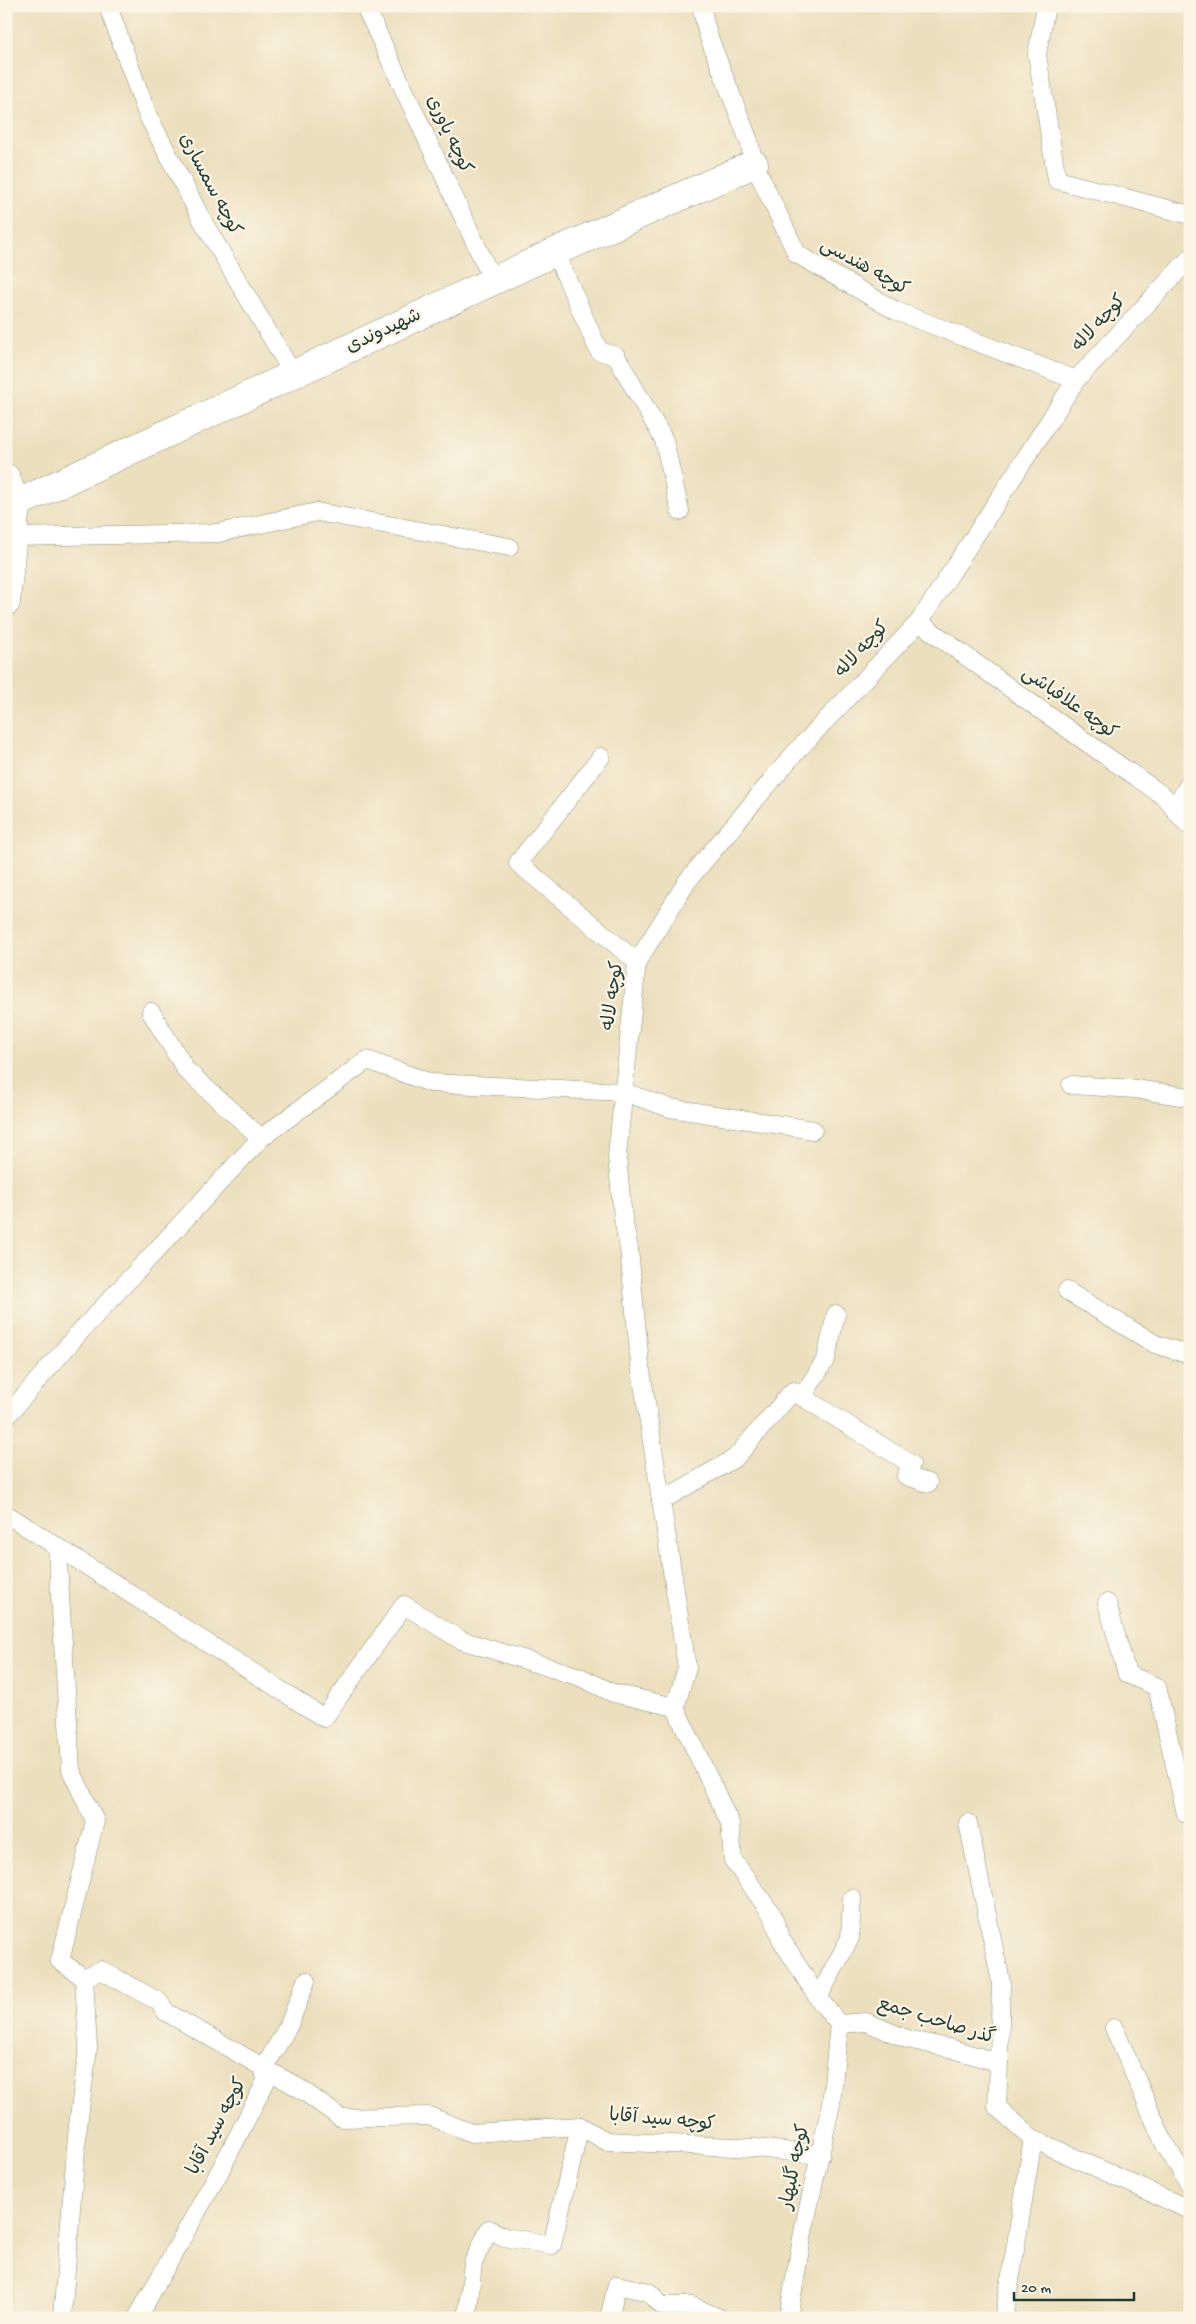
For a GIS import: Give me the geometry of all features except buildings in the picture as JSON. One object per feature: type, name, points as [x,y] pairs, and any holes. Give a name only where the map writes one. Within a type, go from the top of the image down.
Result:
[{"type":"street","name":"شهیدوندی","points":[[16,504],[555,252],[754,164]]},
{"type":"street","points":[[6,478],[16,504],[6,602]]},
{"type":"lane","name":"کوچه سمساری","points":[[108,6],[147,114],[202,220],[294,374]]},
{"type":"lane","name":"کوچه یاوری","points":[[365,6],[493,281]]},
{"type":"lane","name":"کوچه هندسی","points":[[701,6],[708,35],[749,141],[754,164],[797,254],[896,312],[1076,380]]},
{"type":"lane","points":[[1046,6],[1037,54],[1057,180],[1190,215]]},
{"type":"lane","points":[[555,252],[599,351],[616,356],[664,440],[680,511]]},
{"type":"lane","name":"کوچه لاله","points":[[675,1707],[687,1668],[640,1364],[629,1249],[623,1219],[617,1156],[637,962],[688,880],[793,755],[918,622],[1076,380],[1190,258]]},
{"type":"lane","points":[[12,537],[218,533],[317,512],[509,547]]},
{"type":"lane","name":"کوچه علافباشی","points":[[918,622],[1165,797],[1184,822],[1190,826]]},
{"type":"lane","points":[[601,757],[518,863],[637,962]]},
{"type":"lane","points":[[1174,809],[1190,782]]},
{"type":"lane","points":[[151,1012],[186,1070],[261,1138]]},
{"type":"lane","points":[[6,1417],[78,1334],[261,1138],[367,1060],[431,1083],[624,1092],[670,1108],[813,1130]]},
{"type":"lane","points":[[1071,1085],[1134,1089],[1188,1097],[1190,1100]]},
{"type":"lane","points":[[1067,1291],[1155,1344],[1190,1355]]},
{"type":"lane","points":[[802,1397],[826,1359],[836,1314]]},
{"type":"lane","points":[[661,1501],[735,1458],[793,1391],[911,1464],[906,1476],[928,1483]]},
{"type":"lane","points":[[6,1514],[324,1718],[404,1605],[461,1640],[580,1677],[612,1694],[675,1707],[730,1823],[734,1860],[773,1916],[781,1939],[818,1998],[839,2024]]},
{"type":"lane","points":[[57,1547],[71,1770],[95,1821],[60,1961],[84,1978]]},
{"type":"lane","points":[[1107,1603],[1127,1674],[1157,1688],[1186,1814],[1190,1814]]},
{"type":"lane","points":[[968,1823],[1001,1982],[999,2063]]},
{"type":"lane","points":[[818,1998],[850,1938],[852,1898]]},
{"type":"lane","points":[[84,1978],[101,1970],[159,2002],[166,2012],[264,2068],[289,2025],[306,1981]]},
{"type":"lane","points":[[62,2318],[78,2125],[88,2048],[84,1978]]},
{"type":"lane","name":"گذر صاحب جمع","points":[[839,2024],[866,2022],[908,2039],[953,2049],[999,2063],[997,2107],[1033,2139],[1190,2210]]},
{"type":"lane","name":"کوچه گلبهار","points":[[788,2318],[804,2227],[821,2155],[830,2104],[839,2024]]},
{"type":"lane","points":[[1114,2028],[1164,2144],[1190,2185]]},
{"type":"lane","name":"کوچه سید آقابا","points":[[264,2068],[298,2088],[341,2118],[429,2116],[472,2133],[580,2126],[606,2141],[755,2148],[821,2155]]},
{"type":"lane","name":"کوچه سید آقابا","points":[[137,2318],[222,2167],[266,2081],[264,2068]]},
{"type":"lane","points":[[467,2318],[473,2263],[489,2229],[504,2237],[552,2244],[580,2126]]},
{"type":"lane","points":[[1004,2318],[1033,2139]]},
{"type":"lane","points":[[609,2318],[616,2285],[649,2292],[662,2306],[692,2306],[719,2318]]}]
